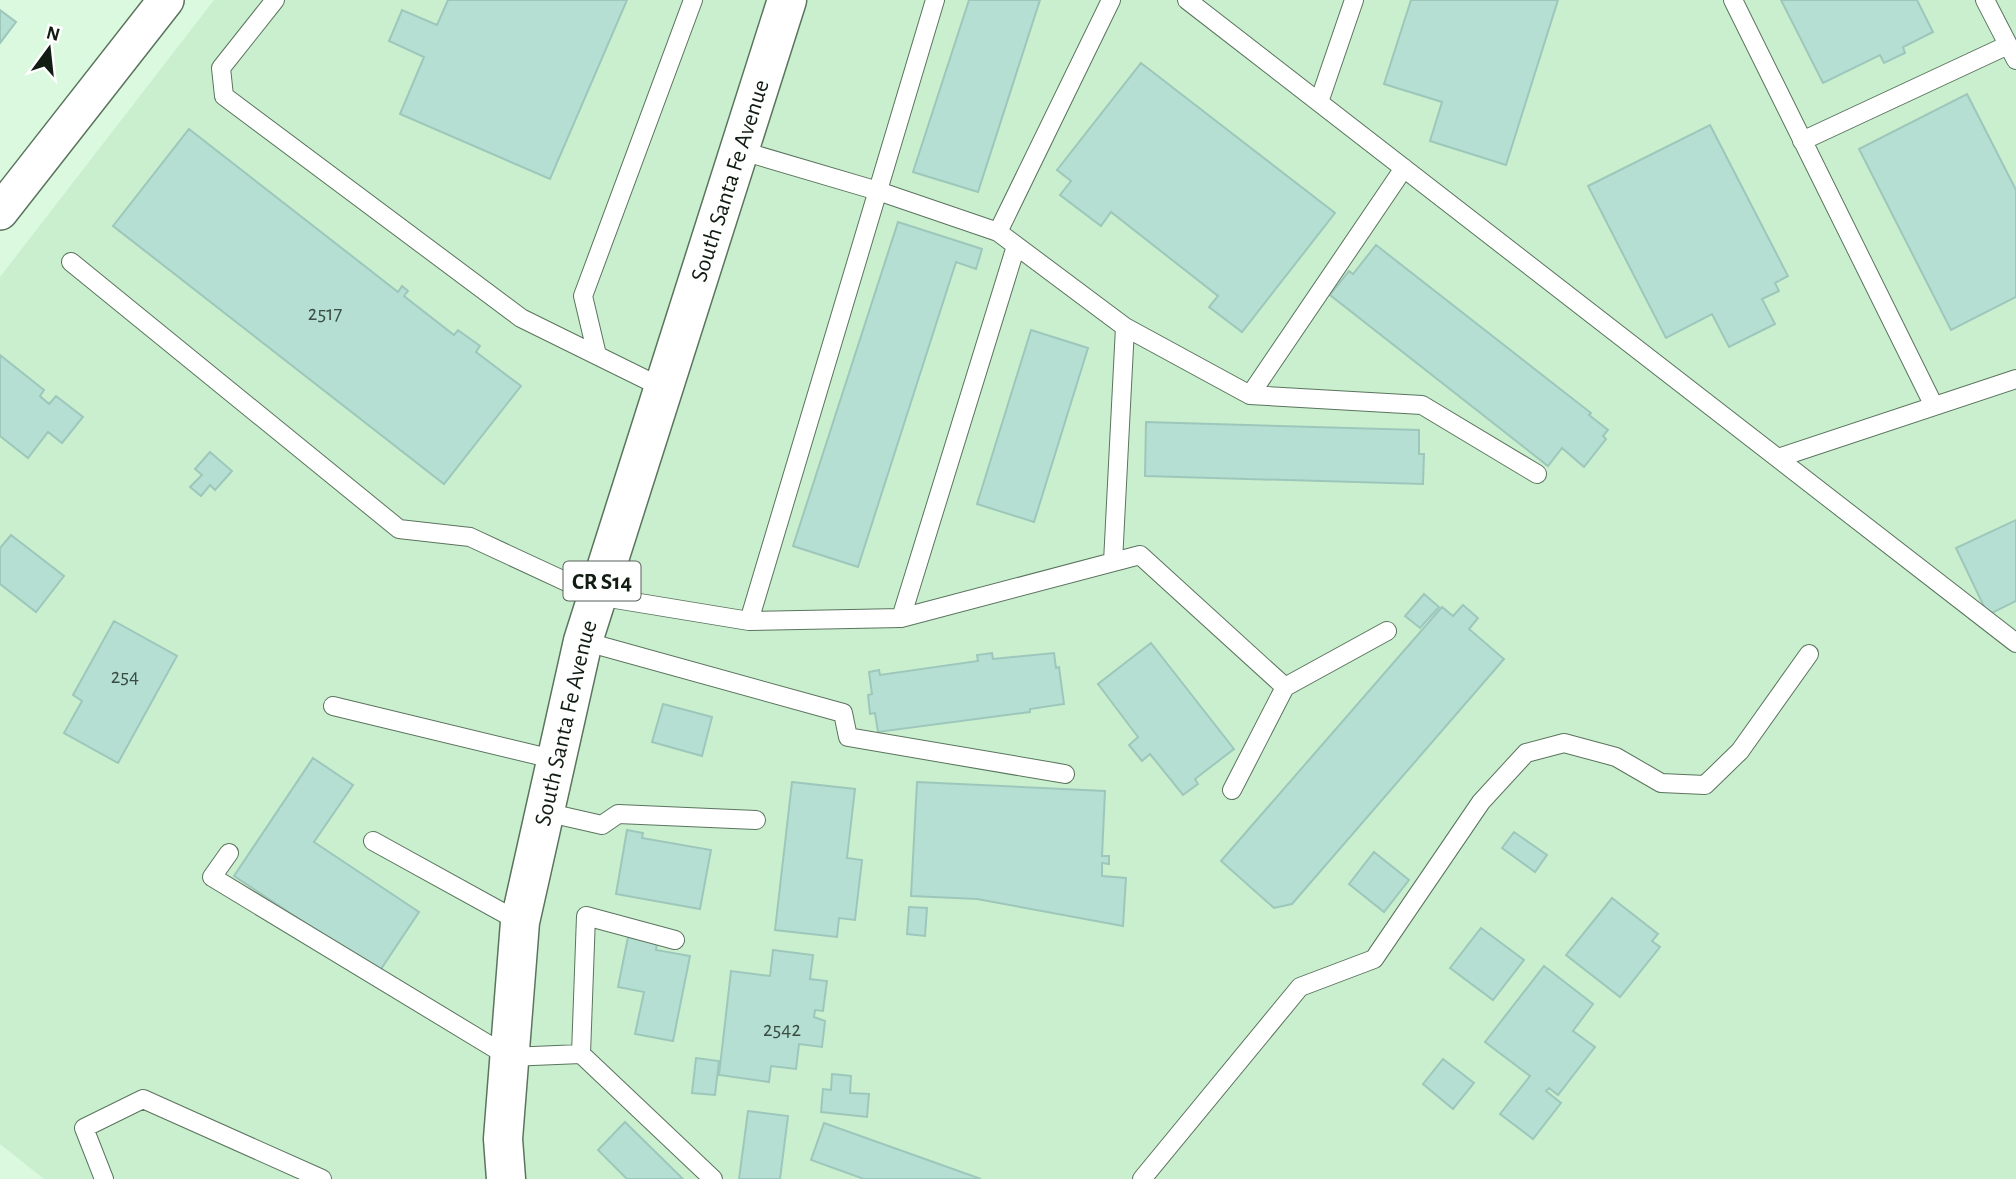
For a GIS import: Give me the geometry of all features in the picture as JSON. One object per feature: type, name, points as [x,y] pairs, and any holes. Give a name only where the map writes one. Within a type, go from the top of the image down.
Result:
[{"type":"main road","name":"South Santa Fe Avenue","points":[[506,1179],[503,1139],[520,922],[583,640],[787,0]]},
{"type":"street","points":[[0,212],[166,0]]},
{"type":"lane","points":[[275,0],[221,68],[223,96],[521,318],[663,388]]},
{"type":"lane","points":[[597,355],[583,296],[693,0]]},
{"type":"lane","points":[[749,621],[935,0]]},
{"type":"lane","points":[[998,232],[1111,0]]},
{"type":"lane","points":[[1187,0],[2016,643]]},
{"type":"lane","points":[[1319,102],[1354,0]]},
{"type":"lane","points":[[1733,0],[1934,406]]},
{"type":"lane","points":[[1802,141],[2012,53],[1985,0]]},
{"type":"lane","points":[[739,150],[878,191],[998,232],[1125,327],[1250,395],[1422,405],[1537,474]]},
{"type":"lane","points":[[1250,395],[1404,168]]},
{"type":"lane","points":[[901,618],[1016,246]]},
{"type":"lane","points":[[71,262],[399,529],[470,537],[597,596],[749,621],[901,618],[1140,555],[1285,687]]},
{"type":"lane","points":[[1114,562],[1125,327]]},
{"type":"lane","points":[[1778,458],[2016,379]]},
{"type":"lane","points":[[1232,790],[1285,687],[1387,631]]},
{"type":"lane","points":[[583,640],[843,713],[848,737],[1065,774]]},
{"type":"lane","points":[[1142,1179],[1300,987],[1374,959],[1481,802],[1526,753],[1564,743],[1616,757],[1661,783],[1705,786],[1740,751],[1809,654]]},
{"type":"lane","points":[[333,706],[556,760]]},
{"type":"lane","points":[[545,812],[602,825],[618,814],[755,820]]},
{"type":"lane","points":[[373,841],[520,922]]},
{"type":"lane","points":[[229,853],[212,877],[509,1056],[581,1054],[713,1179]]},
{"type":"lane","points":[[581,1054],[586,916],[675,940]]},
{"type":"lane","points":[[104,1179],[83,1128],[143,1099],[309,1177]]},
{"type":"shaded area","points":[[214,0],[2016,0],[2016,1179],[44,1179],[0,1144],[0,277]]},
{"type":"building","points":[[448,0],[627,0],[550,179],[400,114],[424,57],[389,41],[402,10],[437,25]]},
{"type":"building","points":[[969,0],[1040,0],[978,192],[913,172]]},
{"type":"building","points":[[1411,0],[1558,0],[1506,165],[1430,141],[1442,102],[1384,84]]},
{"type":"building","points":[[1781,0],[1917,0],[1933,32],[1903,47],[1905,53],[1884,63],[1880,55],[1823,83]]},
{"type":"building","points":[[0,10],[16,22],[0,43]]},
{"type":"building","points":[[1141,63],[1335,213],[1242,332],[1209,307],[1218,296],[1111,212],[1101,226],[1060,195],[1071,181],[1057,170]]},
{"type":"building","points":[[1967,94],[2016,190],[2016,297],[1951,330],[1859,149]]},
{"type":"building","points":[[1710,125],[1788,276],[1775,283],[1779,291],[1762,299],[1775,324],[1729,347],[1712,314],[1666,338],[1588,186]]},
{"type":"building","points":[[189,129],[398,292],[402,286],[408,291],[404,296],[454,335],[458,330],[480,346],[476,352],[521,386],[444,484],[113,226]]},
{"type":"building","points":[[898,222],[982,249],[976,269],[956,262],[858,567],[793,546]]},
{"type":"building","points":[[1376,245],[1591,413],[1589,415],[1608,430],[1603,436],[1606,439],[1584,467],[1562,448],[1548,466],[1330,295],[1349,271],[1353,274]]},
{"type":"building","points":[[1031,330],[1088,348],[1034,522],[977,504]]},
{"type":"building","points":[[0,355],[44,390],[40,396],[49,404],[56,396],[83,417],[62,443],[48,432],[28,458],[0,436]]},
{"type":"building","points":[[1146,422],[1419,430],[1419,454],[1424,454],[1423,484],[1145,476]]},
{"type":"building","points":[[210,452],[232,471],[215,490],[210,485],[201,496],[190,487],[202,475],[195,469]]},
{"type":"building","points":[[2016,520],[2016,601],[1988,615],[1956,548]]},
{"type":"building","points":[[11,535],[64,576],[36,612],[0,584],[0,548]]},
{"type":"building","points":[[1424,594],[1439,607],[1420,628],[1405,616]]},
{"type":"building","points":[[1463,605],[1478,618],[1469,629],[1504,659],[1292,904],[1274,908],[1221,861],[1442,607],[1453,616]]},
{"type":"building","points":[[114,621],[177,656],[118,763],[64,733],[82,701],[73,695]]},
{"type":"building","points":[[1151,643],[1234,749],[1195,779],[1198,784],[1183,795],[1150,754],[1142,761],[1129,745],[1138,737],[1098,684]]},
{"type":"building","points":[[992,653],[993,659],[1054,653],[1056,668],[1059,667],[1064,704],[1030,709],[1030,712],[878,732],[875,713],[870,714],[868,695],[872,694],[869,672],[879,670],[880,675],[978,661],[977,655]]},
{"type":"building","points":[[663,704],[712,717],[702,756],[652,742]]},
{"type":"building","points":[[313,758],[353,785],[314,842],[419,912],[379,972],[234,876]]},
{"type":"building","points":[[792,782],[855,789],[847,858],[862,860],[855,920],[839,918],[837,937],[775,930]]},
{"type":"building","points":[[917,782],[1105,791],[1102,856],[1109,856],[1109,864],[1102,863],[1102,876],[1126,878],[1123,926],[977,899],[911,896]]},
{"type":"building","points":[[627,830],[643,833],[642,838],[711,850],[700,909],[616,894]]},
{"type":"building","points":[[1514,832],[1547,855],[1535,872],[1502,848]]},
{"type":"building","points":[[1374,852],[1409,880],[1384,912],[1349,884]]},
{"type":"building","points":[[1612,898],[1658,934],[1652,941],[1660,947],[1620,997],[1566,955]]},
{"type":"building","points":[[909,907],[927,908],[925,936],[907,934]]},
{"type":"building","points":[[1481,928],[1524,960],[1493,1000],[1450,968]]},
{"type":"building","points":[[628,937],[657,943],[656,950],[690,956],[673,1041],[635,1034],[644,992],[618,987]]},
{"type":"building","points":[[773,950],[813,955],[810,979],[827,981],[823,1011],[815,1010],[814,1017],[825,1021],[822,1047],[799,1044],[796,1069],[771,1066],[769,1082],[719,1075],[731,971],[770,976]]},
{"type":"building","points":[[1544,966],[1593,1004],[1573,1031],[1595,1047],[1558,1095],[1549,1088],[1546,1091],[1561,1103],[1533,1139],[1500,1114],[1530,1076],[1485,1042]]},
{"type":"building","points":[[696,1058],[719,1061],[715,1095],[692,1093]]},
{"type":"building","points":[[1443,1059],[1474,1083],[1453,1109],[1423,1084]]},
{"type":"building","points":[[832,1074],[851,1076],[850,1093],[869,1094],[867,1117],[821,1112],[823,1089],[831,1090]]},
{"type":"building","points":[[748,1111],[788,1116],[780,1179],[739,1179]]},
{"type":"building","points":[[625,1122],[683,1179],[627,1179],[598,1150]]},
{"type":"building","points":[[824,1123],[981,1179],[864,1179],[811,1160]]}]
